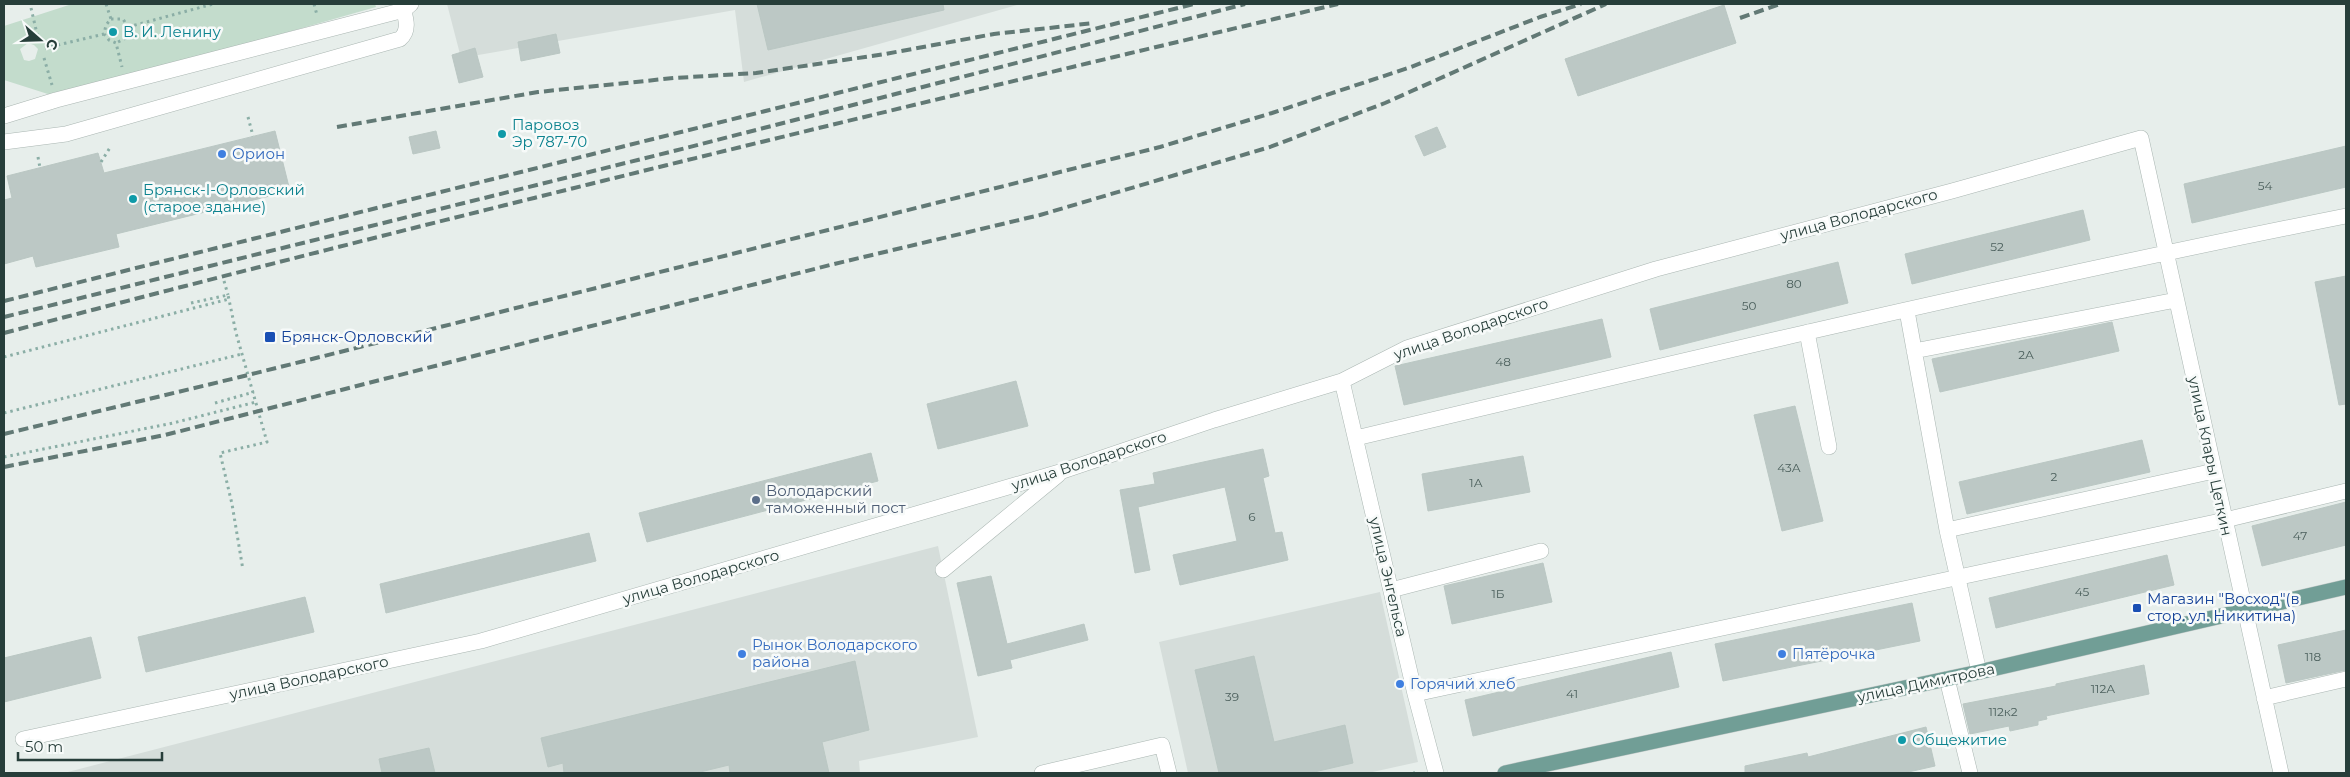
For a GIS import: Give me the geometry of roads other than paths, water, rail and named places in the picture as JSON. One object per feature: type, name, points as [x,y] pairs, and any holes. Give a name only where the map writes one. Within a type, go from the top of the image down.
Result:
[{"type":"main road","name":"улица Димитрова","points":[[1505,773],[1979,672],[2346,587]]},
{"type":"street","points":[[4,116],[56,100],[405,6],[407,28],[400,39],[66,134],[8,141],[4,122]]},
{"type":"street","name":"улица Клары Цеткин","points":[[2141,138],[2281,773]]},
{"type":"street","name":"улица Володарского","points":[[23,739],[481,641],[1063,471],[1214,420],[1342,381],[1406,348],[1656,268],[1952,191],[2141,138]]},
{"type":"street","points":[[1356,438],[1807,332],[2166,252],[2346,216]]},
{"type":"street","points":[[1914,351],[2176,300]]},
{"type":"street","points":[[1907,311],[1947,530],[1979,672]]},
{"type":"street","points":[[1807,332],[1829,447]]},
{"type":"street","name":"улица Энгельса","points":[[1342,381],[1415,694],[1436,773]]},
{"type":"street","points":[[942,570],[1063,471]]},
{"type":"street","points":[[1947,530],[2214,471]]},
{"type":"street","points":[[1415,694],[2224,520],[2346,491]]},
{"type":"street","points":[[1391,590],[1541,551]]},
{"type":"street","points":[[1947,679],[1970,773]]},
{"type":"street","points":[[2264,698],[2346,680]]},
{"type":"street","points":[[1042,773],[1162,744],[1169,773]]},
{"type":"railway","points":[[4,301],[1194,4]]},
{"type":"railway","points":[[4,317],[686,148],[1245,4]]},
{"type":"railway","points":[[4,333],[670,164],[1338,4]]},
{"type":"railway","points":[[4,434],[240,377],[1160,147],[1272,113],[1411,67],[1540,17],[1581,4]]},
{"type":"railway","points":[[4,467],[165,435],[830,265],[1040,215],[1270,147],[1385,103],[1606,4]]},
{"type":"railway","points":[[1740,18],[1780,4]]},
{"type":"railway","points":[[337,127],[538,92],[674,78],[756,73],[885,54],[994,34],[1094,23]]},
{"type":"place","name":"В. И. Ленину","points":[[113,32]]},
{"type":"place","name":"Паровоз Эр 787-70","points":[[502,134]]},
{"type":"place","name":"Орион","points":[[222,154]]},
{"type":"place","name":"Брянск-I-Орловский (старое здание)","points":[[133,199]]},
{"type":"place","name":"Брянск-Орловский","points":[[270,337]]},
{"type":"place","name":"Володарский таможенный пост","points":[[756,500]]},
{"type":"place","name":"Магазин \"Восход\"(в стор. ул. Никитина)","points":[[2137,608]]},
{"type":"place","name":"Рынок Володарского района","points":[[742,654]]},
{"type":"place","name":"Пятёрочка","points":[[1782,654]]},
{"type":"place","name":"Горячий хлеб","points":[[1400,684]]},
{"type":"place","name":"Общежитие","points":[[1902,740]]}]
